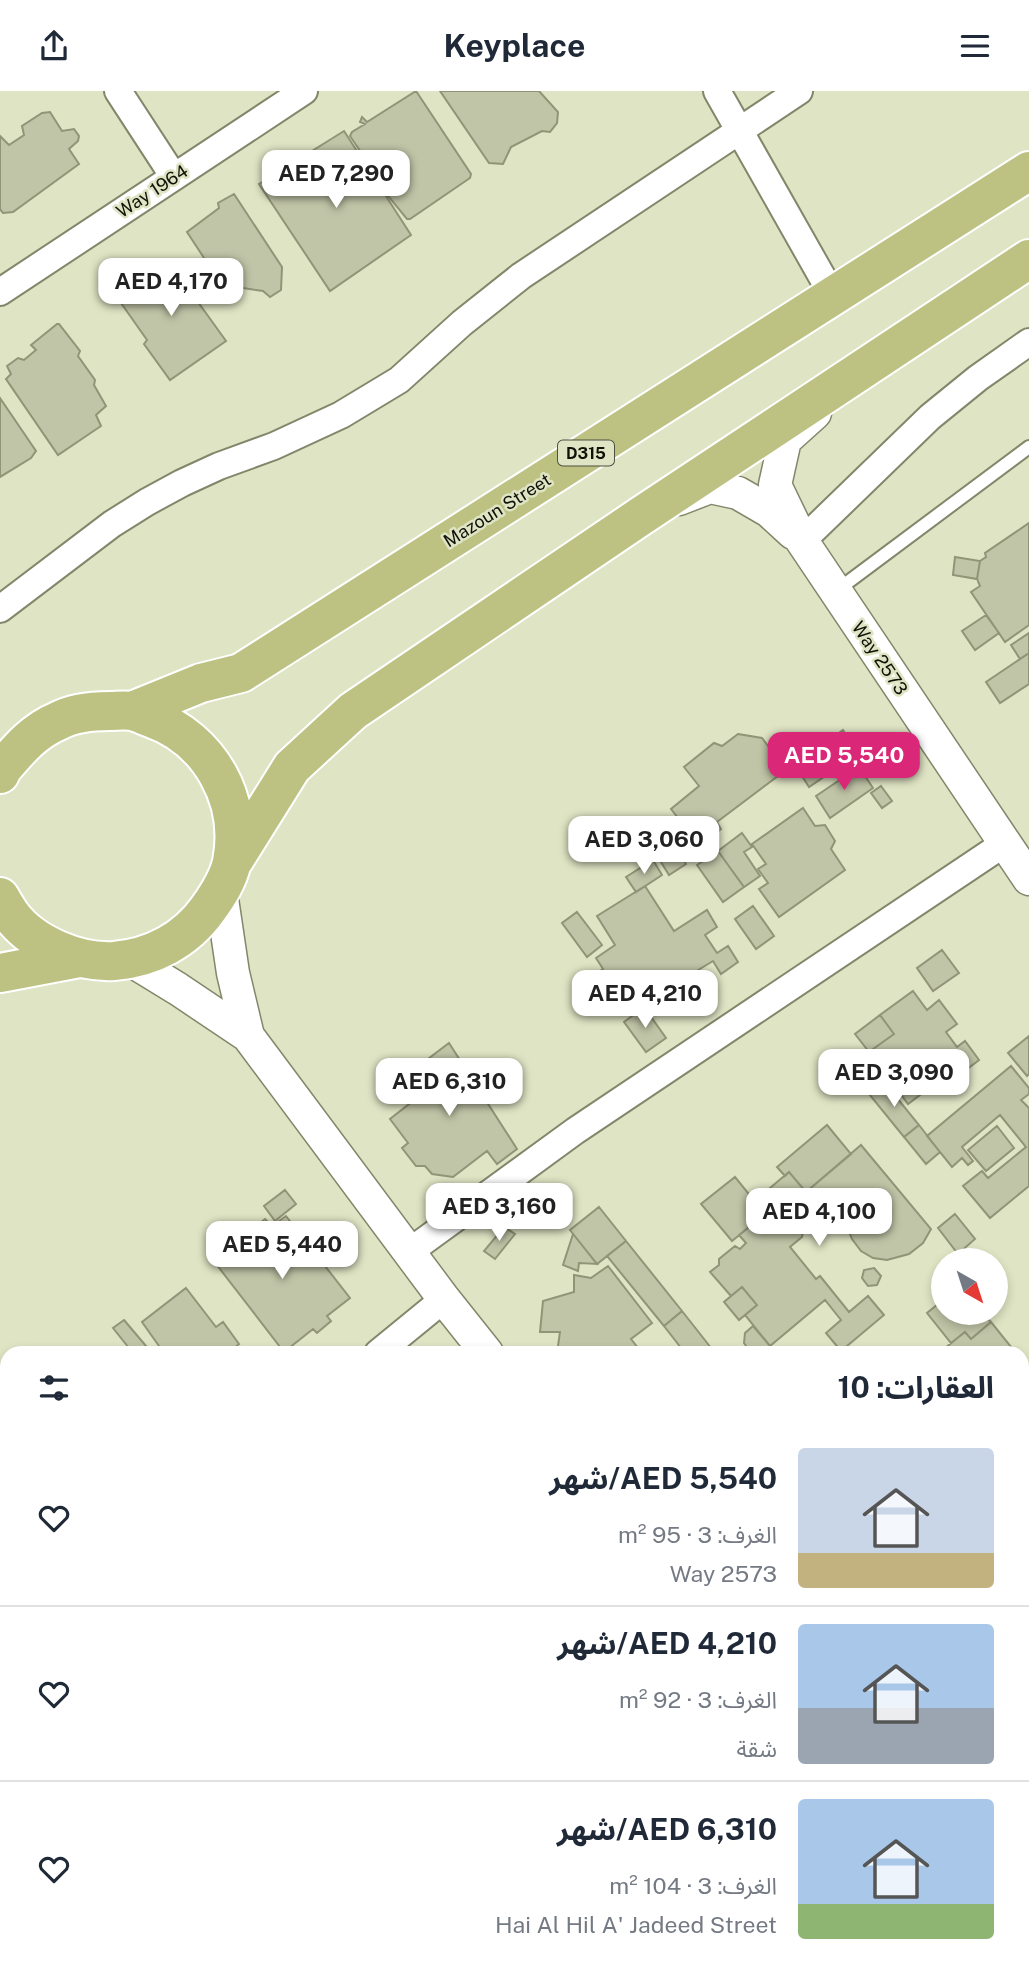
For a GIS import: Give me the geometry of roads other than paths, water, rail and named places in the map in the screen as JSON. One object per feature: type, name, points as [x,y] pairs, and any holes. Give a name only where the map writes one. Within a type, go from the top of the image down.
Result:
[{"type":"main road","name":"Mazoun Street","points":[[132,711],[201,683],[241,673],[1029,171]]},
{"type":"main road","points":[[0,897],[11,916],[42,943],[79,958],[129,960],[166,947],[198,924],[292,767],[353,711],[1029,259]]},
{"type":"main road","name":"D315","points":[[0,774],[27,740],[58,720],[94,711],[132,711],[170,725],[201,750],[224,783],[234,822],[226,878]]},
{"type":"main road","points":[[0,973],[79,958]]},
{"type":"street","points":[[118,91],[174,177]]},
{"type":"street","name":"Way 1964","points":[[0,292],[304,91]]},
{"type":"street","points":[[717,91],[833,296]]},
{"type":"street","points":[[0,609],[112,524],[147,502],[219,466],[274,446],[341,415],[399,380],[461,323],[521,276],[799,91]]},
{"type":"street","points":[[802,541],[930,417],[978,378],[1029,342]]},
{"type":"street","points":[[802,541],[775,485],[785,440],[870,365]]},
{"type":"street","points":[[641,516],[710,487],[738,493],[769,512],[802,541]]},
{"type":"street","name":"Way 2573","points":[[802,541],[1029,879]]},
{"type":"street","points":[[409,1252],[575,1131],[1005,843]]},
{"type":"street","points":[[226,878],[233,973],[248,1036]]},
{"type":"street","points":[[129,960],[248,1036],[481,1346]]},
{"type":"street","points":[[387,1346],[444,1299]]},
{"type":"lane","points":[[836,591],[1029,447]]}]
